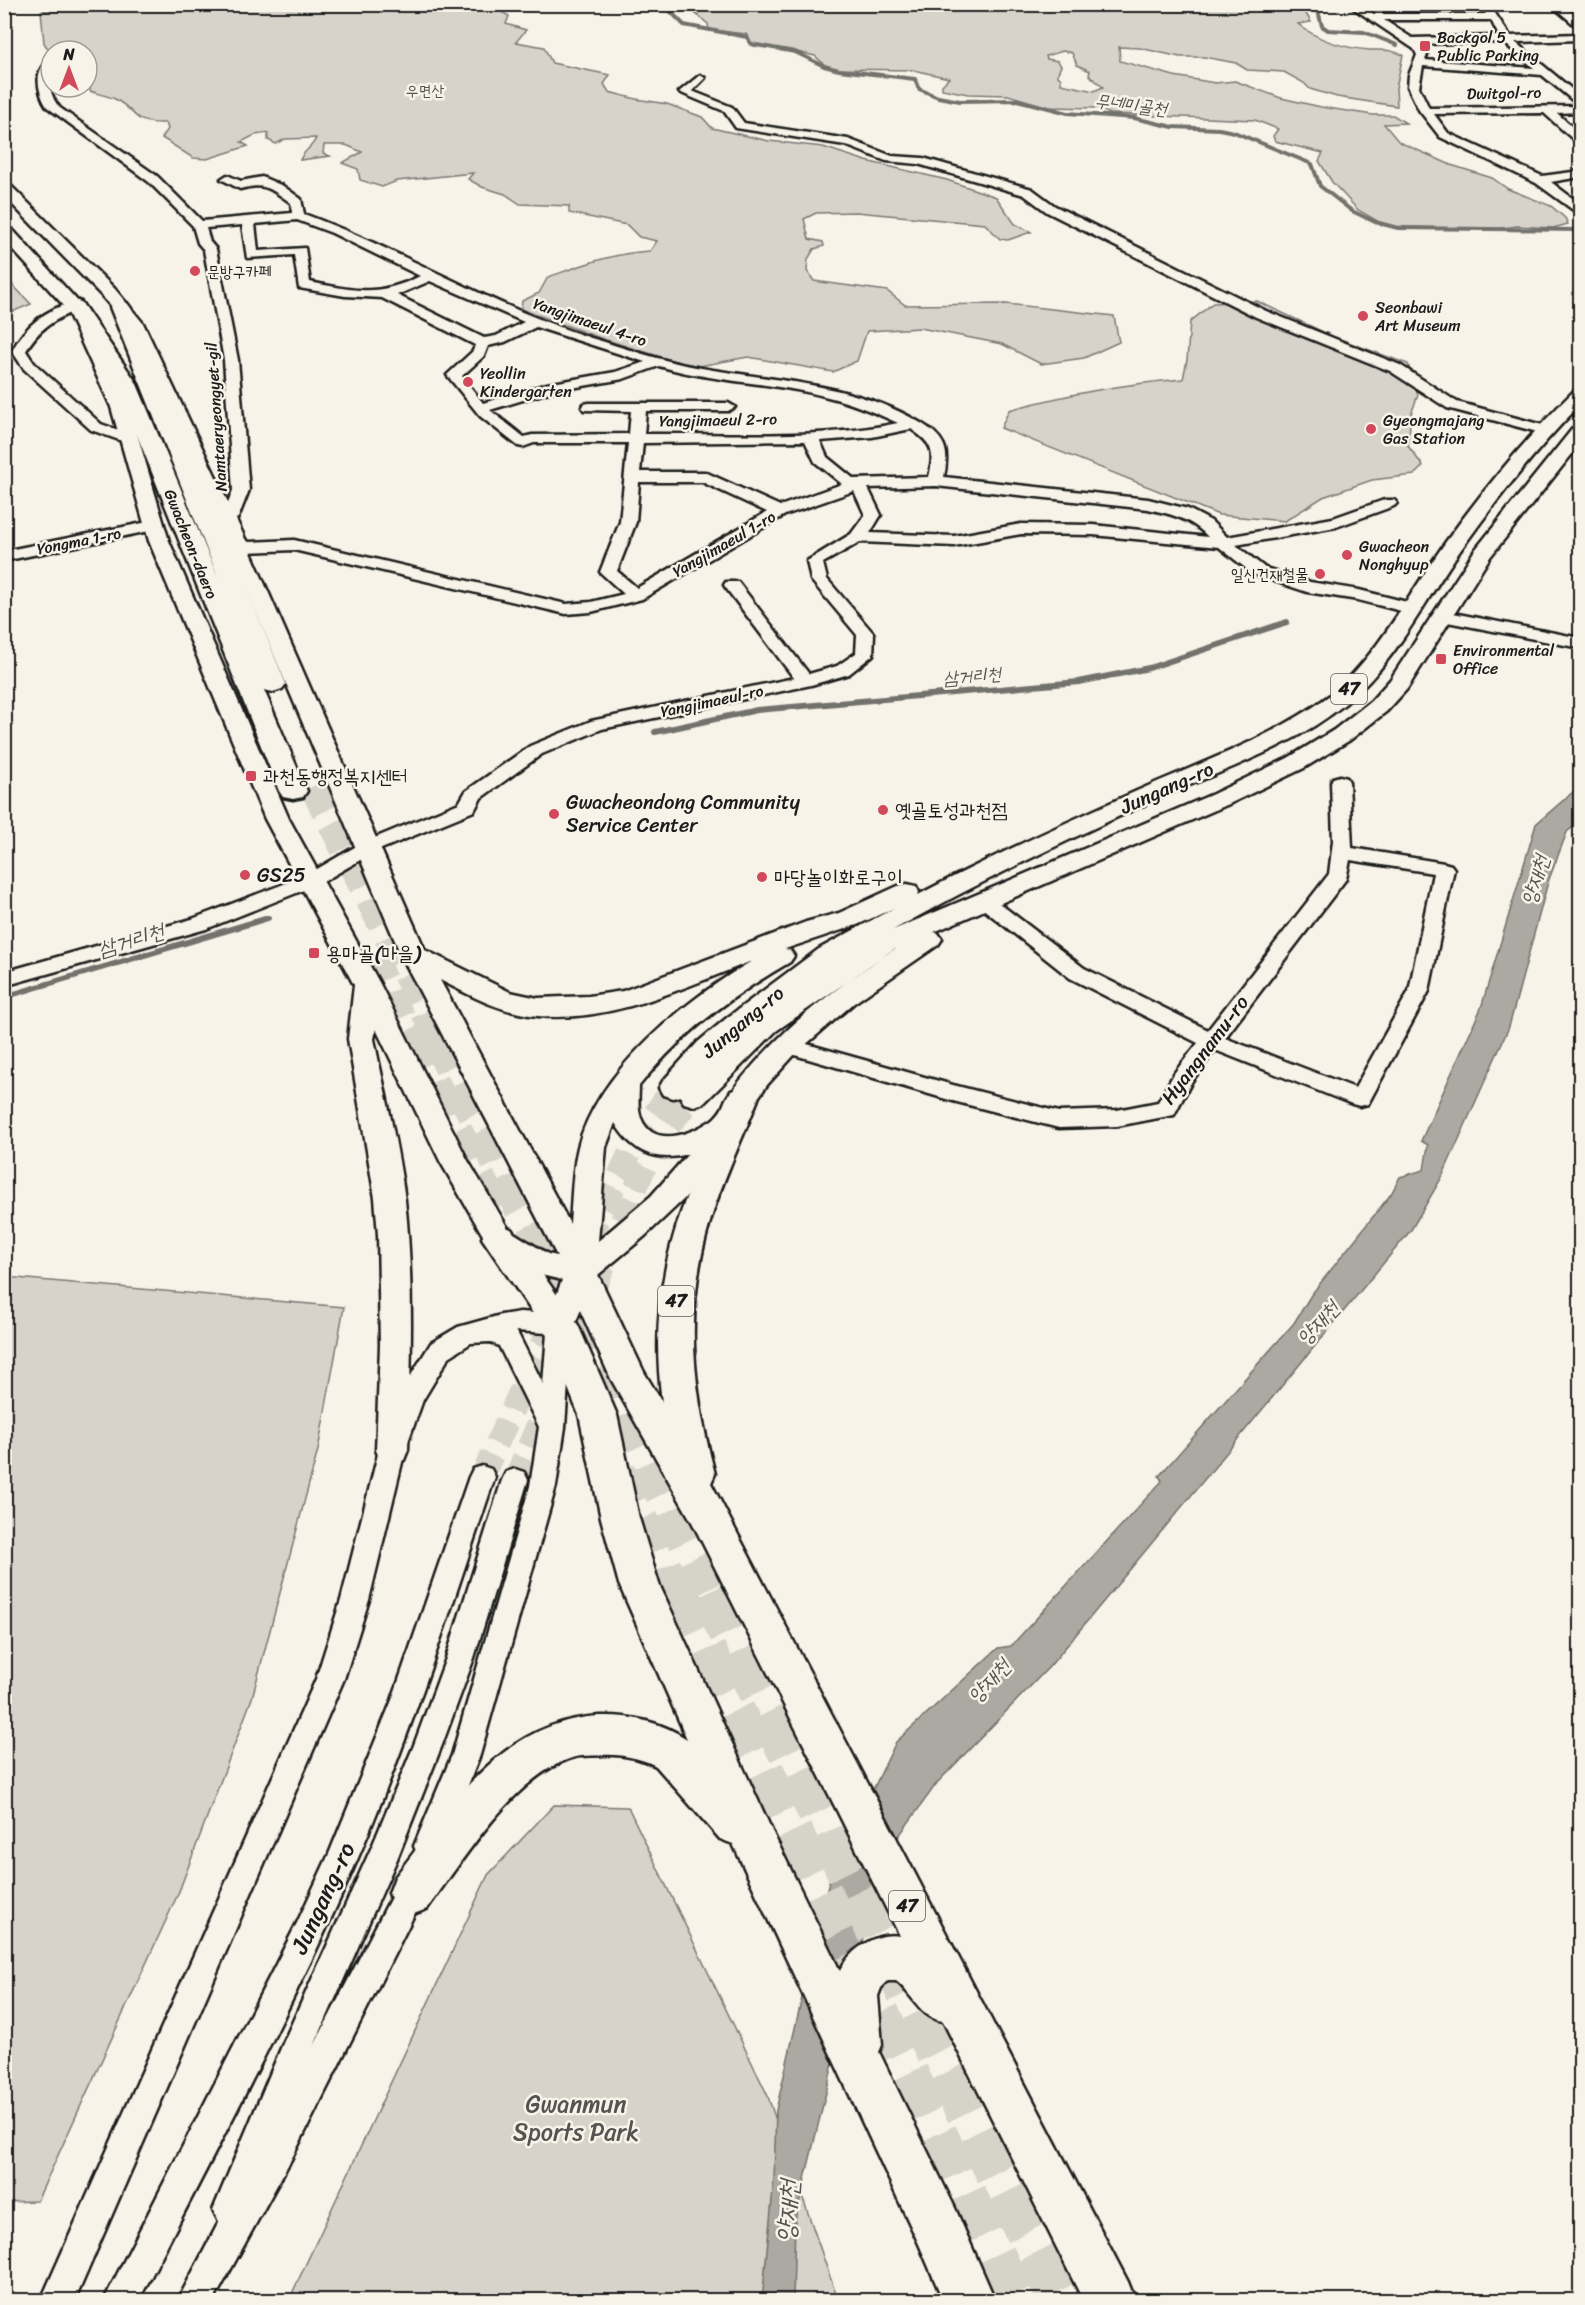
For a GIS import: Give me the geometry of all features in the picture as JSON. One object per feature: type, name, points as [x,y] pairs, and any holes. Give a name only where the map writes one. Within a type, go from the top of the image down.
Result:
[{"type":"highway","name":"Gwacheon-daero","points":[[74,306],[126,382],[303,789],[218,544],[120,307]]},
{"type":"highway","name":"47","points":[[735,1109],[693,1220],[679,1278],[675,1308],[674,1359],[681,1406],[706,1510],[1110,2301]]},
{"type":"highway","points":[[499,1238],[560,1325],[598,1415],[620,1518],[639,1584],[757,1848],[937,2226],[969,2301]]},
{"type":"highway","points":[[580,1272],[629,1379],[706,1510]]},
{"type":"highway","points":[[411,1893],[484,1798],[518,1765],[536,1753],[566,1741],[600,1734],[634,1736],[671,1752],[757,1848]]},
{"type":"highway","points":[[859,2064],[856,1986],[868,1967],[883,1959],[901,1960],[912,1964],[981,2049]]},
{"type":"main road","points":[[4,187],[134,323],[234,539],[414,955],[580,1272]]},
{"type":"main road","points":[[4,230],[74,306],[120,407],[153,526],[277,819],[367,984],[454,1161],[499,1238],[540,1264],[580,1272]]},
{"type":"main road","name":"Jungang-ro","points":[[1581,395],[1545,430],[1453,546],[1413,609],[1362,676],[1338,699],[1303,722],[1248,752],[1147,795],[929,899],[819,962],[737,1023],[708,1049],[683,1092],[767,1025],[847,967],[885,943],[1221,799],[1296,763],[1342,735],[1380,706],[1398,684],[1482,554],[1581,432]]},
{"type":"main road","points":[[414,955],[484,992],[506,1000],[538,1007],[572,1006],[627,999],[815,928],[848,919],[919,886],[1015,858]]},
{"type":"main road","name":"47","points":[[735,1109],[770,1064],[802,1031],[836,1003],[886,966],[953,926],[992,908],[1024,885]]},
{"type":"main road","points":[[560,1325],[580,1272],[592,1147],[601,1119],[625,1082],[644,1060],[726,990],[759,968],[825,935],[848,919]]},
{"type":"main road","points":[[367,984],[362,1039],[390,1198],[393,1235],[396,1333],[392,1450]]},
{"type":"main road","points":[[625,1082],[625,1111],[630,1124],[639,1136],[653,1144],[673,1146],[698,1140],[713,1132],[735,1109]]},
{"type":"main road","points":[[580,1272],[664,1202],[686,1177],[735,1109]]},
{"type":"street","points":[[1352,4],[1413,41],[1422,55],[1413,84],[1444,135],[1540,180],[1581,209]]},
{"type":"street","points":[[1483,4],[1494,16],[1507,40],[1581,101]]},
{"type":"street","points":[[1555,4],[1581,24]]},
{"type":"street","points":[[1373,17],[1494,16]]},
{"type":"street","points":[[1413,41],[1581,37]]},
{"type":"street","name":"Dwitgol-ro","points":[[1419,63],[1547,72]]},
{"type":"street","points":[[700,78],[685,92],[728,109],[740,126],[848,142],[890,159],[919,161],[1028,192],[1051,209],[1262,314],[1395,368],[1452,405],[1545,430]]},
{"type":"street","name":"Namtaeryeongyet-gil","points":[[46,99],[70,120],[153,179],[199,225],[204,243],[210,249],[231,360],[241,490],[232,515],[225,519]]},
{"type":"street","points":[[1546,109],[1581,140]]},
{"type":"street","name":"Dwitgol-ro","points":[[1428,111],[1581,109]]},
{"type":"street","points":[[1540,180],[1581,174]]},
{"type":"street","points":[[227,178],[240,185],[258,180],[279,189],[297,202],[298,216]]},
{"type":"street","name":"Yangjimaeul 4-ro","points":[[199,225],[298,216],[336,230],[430,276],[535,322],[585,340],[657,362],[730,378],[823,391],[865,403],[913,424],[931,436],[941,456],[936,481]]},
{"type":"street","points":[[248,220],[252,255],[300,250],[304,285],[384,294],[482,343],[500,339],[535,322]]},
{"type":"street","points":[[384,294],[410,286],[430,276]]},
{"type":"street","points":[[74,306],[38,324],[24,340],[20,351],[29,366],[96,427],[127,438]]},
{"type":"street","points":[[482,343],[479,353],[454,375],[472,401],[481,408],[547,388],[618,376],[657,362]]},
{"type":"street","points":[[589,407],[728,407]]},
{"type":"street","points":[[636,596],[608,572],[628,522],[639,407]]},
{"type":"street","name":"Yangjimaeul 2-ro","points":[[481,408],[499,427],[523,443],[532,439],[812,438],[872,433],[913,424]]},
{"type":"street","points":[[812,438],[820,459],[849,482],[858,484],[873,515],[867,528],[859,537]]},
{"type":"street","points":[[632,477],[705,477],[779,512]]},
{"type":"street","name":"Yangjimaeul 1-ro","points":[[234,539],[246,547],[294,545],[566,609],[591,607],[636,596],[779,512],[858,484],[936,481],[1148,504],[1182,512],[1205,524],[1223,543],[1259,571],[1307,587],[1359,595],[1413,609]]},
{"type":"street","points":[[859,537],[954,541],[1021,529],[1093,530],[1223,543],[1288,529],[1336,522],[1389,503]]},
{"type":"street","name":"Yongma 1-ro","points":[[4,556],[153,526]]},
{"type":"street","name":"Yangjimaeul-ro","points":[[4,980],[199,924],[312,880],[367,848],[467,807],[473,795],[536,750],[597,725],[805,681],[843,670],[864,655],[866,634],[819,580],[815,561],[859,537]]},
{"type":"street","points":[[732,585],[805,681]]},
{"type":"street","points":[[1443,616],[1581,642]]},
{"type":"street","name":"Hyangnamu-ro","points":[[789,1046],[953,1094],[1059,1120],[1117,1118],[1166,1109],[1183,1077],[1339,875],[1342,852],[1340,782]]},
{"type":"street","points":[[992,908],[1077,973],[1212,1041],[1360,1098],[1419,991],[1444,869],[1342,852]]},
{"type":"street","points":[[194,2301],[282,2142],[411,1893],[466,1755],[543,1486],[552,1427],[560,1325],[518,1321],[494,1325],[480,1333]]},
{"type":"street","points":[[57,2301],[330,1679],[355,1600],[392,1450],[411,1397],[431,1361],[450,1342],[468,1334],[499,1334],[512,1344],[552,1427]]},
{"type":"street","name":"Jungang-ro","points":[[122,2301],[308,1934],[341,1862],[406,1700],[482,1477]]},
{"type":"street","name":"Jungang-ro","points":[[194,2301],[294,2052],[386,1849],[428,1745],[460,1658],[514,1480]]},
{"type":"green space","name":"우면산","points":[[68,4],[490,5],[509,16],[506,24],[526,30],[516,42],[544,47],[552,63],[610,75],[604,84],[609,92],[667,104],[702,117],[712,128],[769,141],[823,147],[866,161],[947,180],[996,197],[1015,224],[1031,232],[1008,240],[1000,239],[985,224],[856,212],[816,213],[804,219],[809,239],[823,242],[824,246],[814,249],[808,259],[807,271],[814,281],[887,291],[905,305],[1006,304],[1114,316],[1119,342],[1084,358],[1041,364],[1002,344],[920,328],[867,331],[857,361],[833,372],[748,357],[694,367],[600,338],[521,309],[522,301],[539,293],[548,277],[611,257],[650,251],[657,241],[639,237],[627,225],[569,213],[569,206],[520,204],[505,194],[482,187],[468,179],[473,173],[397,181],[382,187],[360,180],[358,169],[342,163],[362,152],[346,145],[324,145],[323,153],[330,156],[300,160],[316,138],[285,139],[276,144],[268,140],[268,133],[255,135],[241,142],[248,146],[207,159],[193,158],[162,138],[168,129],[166,123],[141,120],[117,100],[99,94],[99,39],[44,39],[41,11],[63,10]]},
{"type":"green space","points":[[685,5],[1301,5],[1311,22],[1298,24],[1323,39],[1350,47],[1390,51],[1403,55],[1396,88],[1397,106],[1337,97],[1310,89],[1284,72],[1247,70],[1236,63],[1204,57],[1180,57],[1140,48],[1119,47],[1120,61],[1174,76],[1215,83],[1235,81],[1281,98],[1321,107],[1373,115],[1393,115],[1406,123],[1384,124],[1399,142],[1451,165],[1492,178],[1508,189],[1551,206],[1565,218],[1568,224],[1553,228],[1517,226],[1488,230],[1386,226],[1358,210],[1332,182],[1319,161],[1323,153],[1275,141],[1273,136],[1278,129],[1255,120],[1110,114],[1098,108],[1049,107],[1008,95],[968,94],[942,89],[942,85],[949,78],[913,70],[827,67],[815,56],[754,46],[746,34],[709,30],[708,24]],"holes":[[[1063,51],[1072,53],[1077,65],[1090,71],[1089,75],[1103,87],[1094,91],[1061,84],[1061,79],[1057,75],[1061,66],[1058,61],[1047,59],[1046,56]]]},
{"type":"green space","points":[[5,277],[31,304],[5,315]]},
{"type":"green space","points":[[1257,301],[1334,337],[1408,364],[1418,395],[1411,414],[1408,446],[1423,466],[1414,475],[1372,480],[1323,497],[1285,521],[1219,515],[1001,428],[1009,410],[1095,390],[1183,379],[1190,322],[1213,303]]},
{"type":"green space","points":[[5,1277],[344,1307],[318,1450],[252,1698],[178,1894],[37,2201],[5,2202]]},
{"type":"green space","name":"Gwanmun Sports Park","points":[[554,1805],[628,1807],[767,2094],[838,2300],[289,2300],[488,1875]]},
{"type":"water","name":"양재천","points":[[1580,786],[1580,821],[1567,832],[1548,882],[1509,1027],[1442,1177],[1411,1230],[1050,1666],[937,1783],[883,1858],[795,2220],[793,2300],[762,2300],[774,2180],[776,2110],[829,1881],[896,1742],[998,1648],[1011,1646],[1162,1481],[1159,1476],[1294,1323],[1311,1295],[1391,1194],[1400,1177],[1424,1170],[1428,1145],[1421,1141],[1481,1008],[1536,824]]},
{"type":"waterway","points":[[1312,4],[1317,7],[1322,26],[1328,30],[1364,32],[1397,45]]},
{"type":"waterway","name":"무네미골천","points":[[670,11],[684,25],[747,37],[751,44],[795,52],[824,66],[839,70],[915,79],[919,89],[938,97],[960,101],[1017,100],[1068,113],[1134,118],[1173,127],[1234,132],[1312,164],[1320,186],[1352,211],[1375,222],[1398,228],[1580,230]]},
{"type":"waterway","name":"삼거리천","points":[[655,732],[757,710],[1079,682],[1149,668],[1287,622]]},
{"type":"waterway","name":"삼거리천","points":[[4,997],[268,918]]},
{"type":"tunnel","points":[[313,786],[437,1036]]},
{"type":"tunnel","points":[[371,955],[410,1036]]},
{"type":"tunnel","points":[[409,1035],[495,1214]]},
{"type":"tunnel","points":[[436,1035],[711,1592]]},
{"type":"tunnel","points":[[588,1241],[635,1142],[673,1088]]},
{"type":"tunnel","points":[[567,1354],[644,1168],[665,1130],[694,1096]]},
{"type":"tunnel","points":[[482,1477],[559,1306]]},
{"type":"tunnel","points":[[515,1480],[550,1396]]},
{"type":"tunnel","points":[[618,1472],[676,1592]]},
{"type":"tunnel","points":[[675,1591],[1014,2300]]},
{"type":"tunnel","points":[[711,1591],[1061,2300]]},
{"type":"place","name":"Backgol 5 Public Parking","points":[[1425,46]]},
{"type":"place","name":"문방구카페","points":[[195,271]]},
{"type":"place","name":"Seonbawi Art Museum","points":[[1363,316]]},
{"type":"place","name":"Yeollin Kindergarten","points":[[468,382]]},
{"type":"place","name":"Gyeongmajang Gas Station","points":[[1371,429]]},
{"type":"place","name":"Gwacheon Nonghyup","points":[[1347,555]]},
{"type":"place","name":"일신건재철물","points":[[1320,574]]},
{"type":"place","name":"Environmental Office","points":[[1441,659]]},
{"type":"place","name":"과천동행정복지센터","points":[[251,776]]},
{"type":"place","name":"옛골토성과천점","points":[[883,810]]},
{"type":"place","name":"Gwacheondong Community Service Center","points":[[554,814]]},
{"type":"place","name":"GS25","points":[[245,875]]},
{"type":"place","name":"마당놀이화로구이","points":[[762,877]]},
{"type":"place","name":"용마골(마을)","points":[[314,953]]}]
